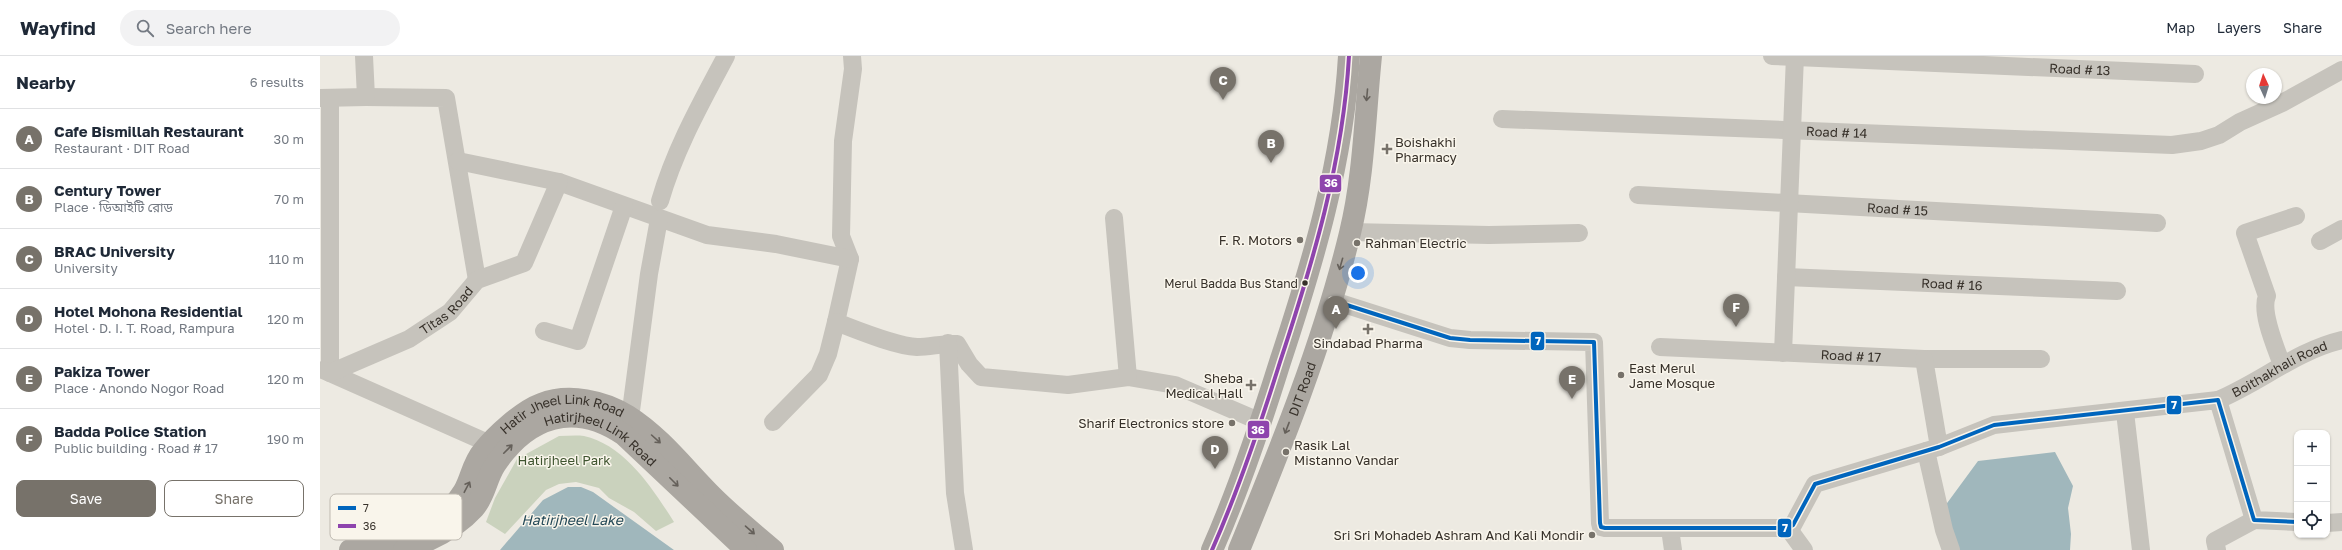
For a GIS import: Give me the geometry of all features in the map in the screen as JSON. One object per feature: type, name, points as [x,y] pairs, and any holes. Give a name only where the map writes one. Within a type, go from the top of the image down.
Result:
[{"type":"main road","points":[[1212,550],[1240,482],[1261,422],[1303,292],[1322,225],[1340,138],[1349,56]]},
{"type":"main road","name":"DIT Road","points":[[1239,550],[1288,424],[1331,300],[1350,232],[1363,145],[1371,56]]},
{"type":"main road","name":"Hatir Jheel Link Road","points":[[462,494],[465,491],[479,457],[500,433],[525,413],[542,403],[551,401],[564,400],[598,402],[630,418],[660,443],[712,496],[773,550]]},
{"type":"main road","name":"Hatirjheel Link Road","points":[[462,519],[482,497],[494,466],[502,455],[527,432],[551,419],[577,416],[600,421],[624,435],[746,550]]},
{"type":"main road","name":"Hatir Jheel Link Road","points":[[350,550],[383,540]]},
{"type":"main road","name":"Hatirjheel Link Road","points":[[404,550],[426,540]]},
{"type":"street","points":[[364,56],[366,97]]},
{"type":"street","points":[[660,201],[670,168],[688,128],[726,56]]},
{"type":"street","points":[[774,422],[819,375],[828,354],[850,259],[841,236],[843,141],[853,69],[852,56]]},
{"type":"street","name":"Road # 13","points":[[1772,56],[2194,74]]},
{"type":"street","points":[[1783,353],[1795,56]]},
{"type":"street","name":"Road # 14","points":[[1502,119],[2172,145],[2201,142],[2219,135],[2240,122],[2282,103],[2342,70]]},
{"type":"street","points":[[477,280],[458,161],[446,98],[325,98],[325,371],[490,444]]},
{"type":"street","points":[[458,161],[559,182],[707,235],[776,244],[850,259]]},
{"type":"street","name":"Titas Road","points":[[325,371],[415,335],[450,312],[477,280],[524,263],[559,182]]},
{"type":"street","name":"Road # 15","points":[[1638,195],[2157,223]]},
{"type":"street","points":[[544,331],[578,341],[624,206]]},
{"type":"street","points":[[2282,365],[2266,315],[2264,303],[2267,296],[2245,233],[2296,216]]},
{"type":"street","points":[[1114,218],[1128,377]]},
{"type":"street","points":[[630,418],[649,274],[659,219]]},
{"type":"street","points":[[2320,241],[2342,229]]},
{"type":"street","points":[[1350,232],[1489,235],[1579,233]]},
{"type":"street","name":"Road # 16","points":[[1786,277],[2117,291]]},
{"type":"street","points":[[1331,300],[1450,338],[1484,341],[1594,342],[1601,527],[1670,529],[1788,528],[1804,550]]},
{"type":"street","points":[[836,322],[870,335],[916,347],[948,343],[957,344],[969,364],[980,377],[1068,385],[1128,377],[1175,385],[1261,422]]},
{"type":"street","name":"Boithakhali Road","points":[[1788,528],[1793,525],[1815,484],[1933,449],[1994,425],[2071,415],[2125,412],[2218,400],[2244,389],[2296,356],[2342,340]]},
{"type":"street","points":[[948,343],[955,493],[964,550]]},
{"type":"street","name":"Road # 17","points":[[1660,347],[1924,359],[2041,359]]},
{"type":"street","points":[[1924,359],[1933,449],[1944,530],[1951,550]]},
{"type":"street","points":[[2218,400],[2254,520]]},
{"type":"street","points":[[2125,412],[2141,550]]},
{"type":"street","points":[[2217,550],[2215,541],[2254,520],[2294,522]]},
{"type":"street","points":[[2330,523],[2342,522]]},
{"type":"street","points":[[1670,529],[1673,550]]},
{"type":"green space","name":"Hatirjheel Park","points":[[559,436],[584,436],[599,441],[625,458],[657,496],[674,522],[656,531],[634,512],[609,498],[599,488],[576,482],[559,484],[546,490],[505,534],[486,522],[495,498],[517,459]]},
{"type":"water","points":[[2055,452],[2073,486],[2068,508],[2071,534],[2070,550],[1957,550],[1942,510],[1978,461]]},
{"type":"water","name":"Hatirjheel Lake","points":[[568,487],[581,487],[593,492],[674,550],[500,550],[543,500]]},
{"type":"transit line","name":"36","points":[[1212,550],[1257,434],[1315,249],[1325,211],[1340,134],[1346,95],[1349,56]]},
{"type":"transit line","name":"7","points":[[1331,300],[1450,338],[1470,340],[1594,342],[1600,523],[1601,527],[1605,528],[1788,528],[1793,525],[1815,484],[1939,447],[1994,425],[2218,400],[2254,520],[2294,522]]},
{"type":"place","name":"BRAC University","points":[[1223,100]]},
{"type":"place","name":"Boishakhi Pharmacy","points":[[1387,149]]},
{"type":"place","name":"Century Tower","points":[[1271,163]]},
{"type":"place","name":"F. R. Motors","points":[[1300,240]]},
{"type":"place","name":"Rahman Electric","points":[[1357,243]]},
{"type":"place","name":"Merul Badda Bus Stand","points":[[1305,283]]},
{"type":"place","name":"Badda Police Station","points":[[1736,327]]},
{"type":"place","name":"Cafe Bismillah Restaurant","points":[[1336,329]]},
{"type":"place","name":"Sindabad Pharma","points":[[1368,329]]},
{"type":"place","name":"East Merul Jame Mosque","points":[[1621,375]]},
{"type":"place","name":"Sheba Medical Hall","points":[[1251,385]]},
{"type":"place","name":"Pakiza Tower","points":[[1572,399]]},
{"type":"place","name":"Sharif Electronics store","points":[[1232,423]]},
{"type":"place","name":"Rasik Lal Mistanno Vandar","points":[[1286,452]]},
{"type":"place","name":"Hotel Mohona Residential","points":[[1215,469]]},
{"type":"place","name":"Sri Sri Mohadeb Ashram And Kali Mondir","points":[[1592,535]]}]
